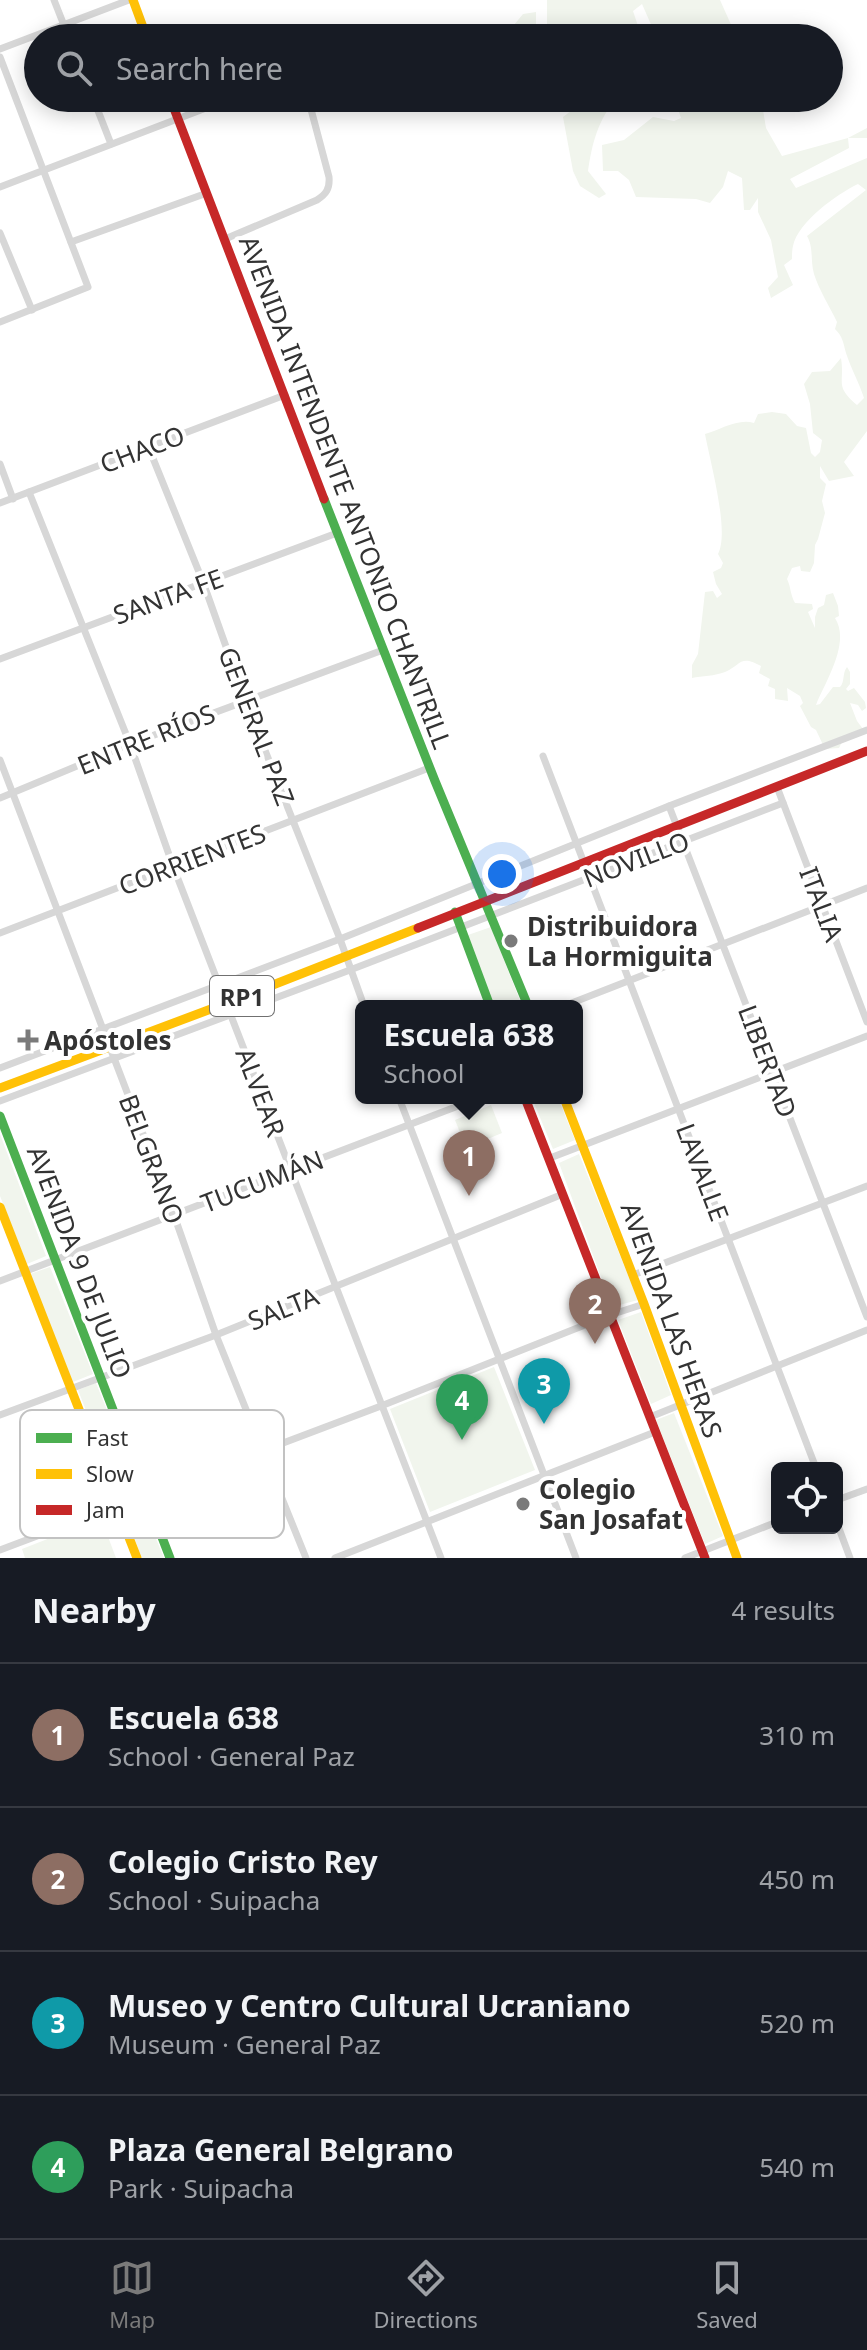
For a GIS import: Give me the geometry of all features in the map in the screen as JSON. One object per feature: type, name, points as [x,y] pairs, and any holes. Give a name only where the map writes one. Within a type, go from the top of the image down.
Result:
[{"type":"main road","points":[[131,0],[141,24]]},
{"type":"main road","name":"AVENIDA INTENDENTE ANTONIO CHANTRILL","points":[[176,112],[337,533],[489,916]]},
{"type":"main road","name":"RP1","points":[[0,1088],[227,1003],[867,751]]},
{"type":"main road","points":[[455,912],[488,1000]]},
{"type":"main road","points":[[489,916],[525,1000]]},
{"type":"main road","name":"AVENIDA LAS HERAS","points":[[528,1104],[703,1555]]},
{"type":"main road","name":"AVENIDA LAS HERAS","points":[[566,1104],[737,1558]]},
{"type":"main road","name":"AVENIDA 9 DE JULIO","points":[[0,1116],[114,1410]]},
{"type":"main road","name":"AVENIDA 9 DE JULIO","points":[[0,1207],[80,1410]]},
{"type":"main road","name":"AVENIDA 9 DE JULIO","points":[[129,1538],[137,1558]]},
{"type":"main road","name":"AVENIDA 9 DE JULIO","points":[[162,1538],[170,1558]]},
{"type":"street","points":[[54,0],[64,24]]},
{"type":"street","points":[[70,24],[131,0]]},
{"type":"street","points":[[0,49],[24,41]]},
{"type":"street","points":[[0,57],[88,287],[0,322]]},
{"type":"street","points":[[98,112],[111,144]]},
{"type":"street","points":[[0,187],[194,112]]},
{"type":"street","points":[[225,239],[326,194],[329,177],[312,112]]},
{"type":"street","points":[[71,242],[207,193]]},
{"type":"street","points":[[0,233],[32,310]]},
{"type":"street","name":"CHACO","points":[[0,503],[285,395]]},
{"type":"street","name":"GENERAL PAZ","points":[[148,446],[362,1000]]},
{"type":"street","points":[[0,464],[13,499]]},
{"type":"street","name":"ALVEAR","points":[[29,492],[130,744],[173,866],[441,1558]]},
{"type":"street","name":"SANTA FE","points":[[0,659],[337,533]]},
{"type":"street","name":"ENTRE RÍOS","points":[[0,798],[130,744],[383,650]]},
{"type":"street","points":[[0,1068],[340,939],[867,730]]},
{"type":"street","name":"LAVALLE","points":[[543,756],[814,1462]]},
{"type":"street","name":"BELGRANO","points":[[0,760],[174,1215],[245,1410]]},
{"type":"street","name":"CORRIENTES","points":[[0,933],[429,768]]},
{"type":"street","name":"ITALIA","points":[[777,787],[867,1022]]},
{"type":"street","name":"NOVILLO","points":[[0,1101],[783,803]]},
{"type":"street","name":"LIBERTAD","points":[[669,806],[867,1317]]},
{"type":"street","points":[[580,1000],[867,888]]},
{"type":"street","points":[[550,1158],[867,1036]]},
{"type":"street","points":[[401,1104],[576,1558]]},
{"type":"street","name":"TUCUMÁN","points":[[0,1281],[463,1104]]},
{"type":"street","points":[[633,1275],[867,1186]]},
{"type":"street","name":"SALTA","points":[[0,1415],[216,1335],[563,1194]]},
{"type":"street","points":[[284,1443],[644,1304]]},
{"type":"street","points":[[650,1417],[867,1330]]},
{"type":"street","points":[[335,1558],[655,1432]]},
{"type":"street","points":[[843,1498],[867,1489]]},
{"type":"street","name":"BELGRANO","points":[[284,1506],[306,1558]]},
{"type":"street","points":[[685,1558],[703,1555],[730,1540],[771,1524]]},
{"type":"street","points":[[841,1534],[850,1558]]},
{"type":"street","points":[[3,1558],[0,1550],[31,1538]]},
{"type":"shaded area","points":[[547,0],[720,0],[731,24],[651,24],[642,4],[633,11],[637,24],[547,24]]},
{"type":"shaded area","points":[[536,12],[536,24],[515,24],[523,14]]},
{"type":"shaded area","points":[[570,112],[607,112],[594,142],[588,171],[606,194],[599,198],[580,186],[573,171],[563,117]]},
{"type":"shaded area","points":[[679,112],[763,112],[766,128],[782,156],[848,138],[849,148],[790,179],[796,188],[867,158],[867,431],[844,462],[854,476],[829,481],[820,466],[820,478],[826,484],[822,501],[825,513],[815,545],[814,563],[810,572],[801,571],[800,566],[792,568],[787,579],[795,603],[812,604],[813,609],[808,612],[815,628],[818,608],[824,605],[826,595],[833,593],[838,606],[839,616],[835,618],[839,628],[838,650],[816,705],[833,687],[840,687],[847,667],[850,684],[846,689],[854,688],[866,708],[862,711],[858,705],[850,703],[863,729],[843,740],[839,748],[825,749],[800,706],[803,703],[800,696],[787,688],[788,701],[775,699],[775,689],[768,686],[770,679],[759,673],[761,666],[745,661],[721,673],[692,678],[692,665],[698,654],[705,592],[713,591],[717,598],[722,594],[713,572],[723,563],[718,554],[722,530],[705,434],[735,423],[754,423],[758,414],[786,414],[797,426],[806,428],[811,453],[815,457],[820,452],[822,440],[813,433],[804,384],[812,372],[830,371],[841,358],[845,393],[857,405],[864,398],[835,329],[837,322],[814,274],[807,236],[866,190],[858,184],[810,218],[796,237],[792,259],[784,265],[793,285],[771,298],[768,288],[778,277],[771,240],[758,212],[758,198],[750,210],[744,210],[742,178],[728,171],[723,187],[710,203],[696,199],[636,197],[629,180],[618,171],[603,171],[602,145],[624,140],[653,117],[674,121],[681,118]]},
{"type":"shaded area","points":[[867,128],[867,138],[848,138]]},
{"type":"shaded area","points":[[491,927],[520,1000],[492,1000],[468,935]]},
{"type":"shaded area","points":[[534,1104],[560,1104],[575,1140],[553,1149]]},
{"type":"shaded area","points":[[491,1105],[502,1133],[466,1148],[455,1120]]},
{"type":"shaded area","points":[[0,1134],[46,1256],[27,1264],[0,1196]]},
{"type":"shaded area","points":[[579,1154],[638,1300],[612,1307],[559,1163]]},
{"type":"shaded area","points":[[50,1267],[93,1374],[73,1382],[30,1274]]},
{"type":"shaded area","points":[[641,1312],[671,1395],[651,1404],[618,1320]]},
{"type":"shaded area","points":[[494,1367],[535,1470],[430,1512],[390,1409]]},
{"type":"shaded area","points":[[96,1383],[107,1410],[86,1410],[78,1390]]},
{"type":"shaded area","points":[[674,1413],[723,1536],[705,1544],[656,1420]]},
{"type":"shaded area","points":[[50,1538],[108,1538],[116,1558],[25,1558],[22,1549]]},
{"type":"shaded area","points":[[134,1538],[156,1538],[164,1558],[142,1558]]},
{"type":"traffic: fast","points":[[324,499],[526,1000]]},
{"type":"traffic: fast","points":[[455,912],[488,1000]]},
{"type":"traffic: fast","points":[[0,1116],[113,1410]]},
{"type":"traffic: fast","points":[[162,1538],[170,1558]]},
{"type":"traffic: slow","points":[[133,0],[142,24]]},
{"type":"traffic: slow","points":[[0,1088],[418,928]]},
{"type":"traffic: slow","points":[[566,1104],[737,1558]]},
{"type":"traffic: slow","points":[[0,1207],[79,1410]]},
{"type":"traffic: slow","points":[[129,1538],[137,1558]]},
{"type":"traffic: jam","points":[[175,112],[324,499]]},
{"type":"traffic: jam","points":[[418,928],[867,751]]},
{"type":"traffic: jam","points":[[527,1104],[705,1558]]},
{"type":"place","name":"Distribuidora La Hormiguita","points":[[511,941]]},
{"type":"place","name":"Apóstoles","points":[[28,1040]]},
{"type":"place","name":"Escuela 638","points":[[469,1196]]},
{"type":"place","name":"Colegio Cristo Rey","points":[[595,1344]]},
{"type":"place","name":"Museo y Centro Cultural Ucraniano","points":[[544,1424]]},
{"type":"place","name":"Plaza General Belgrano","points":[[462,1440]]},
{"type":"place","name":"Colegio San Josafat","points":[[523,1504]]}]
